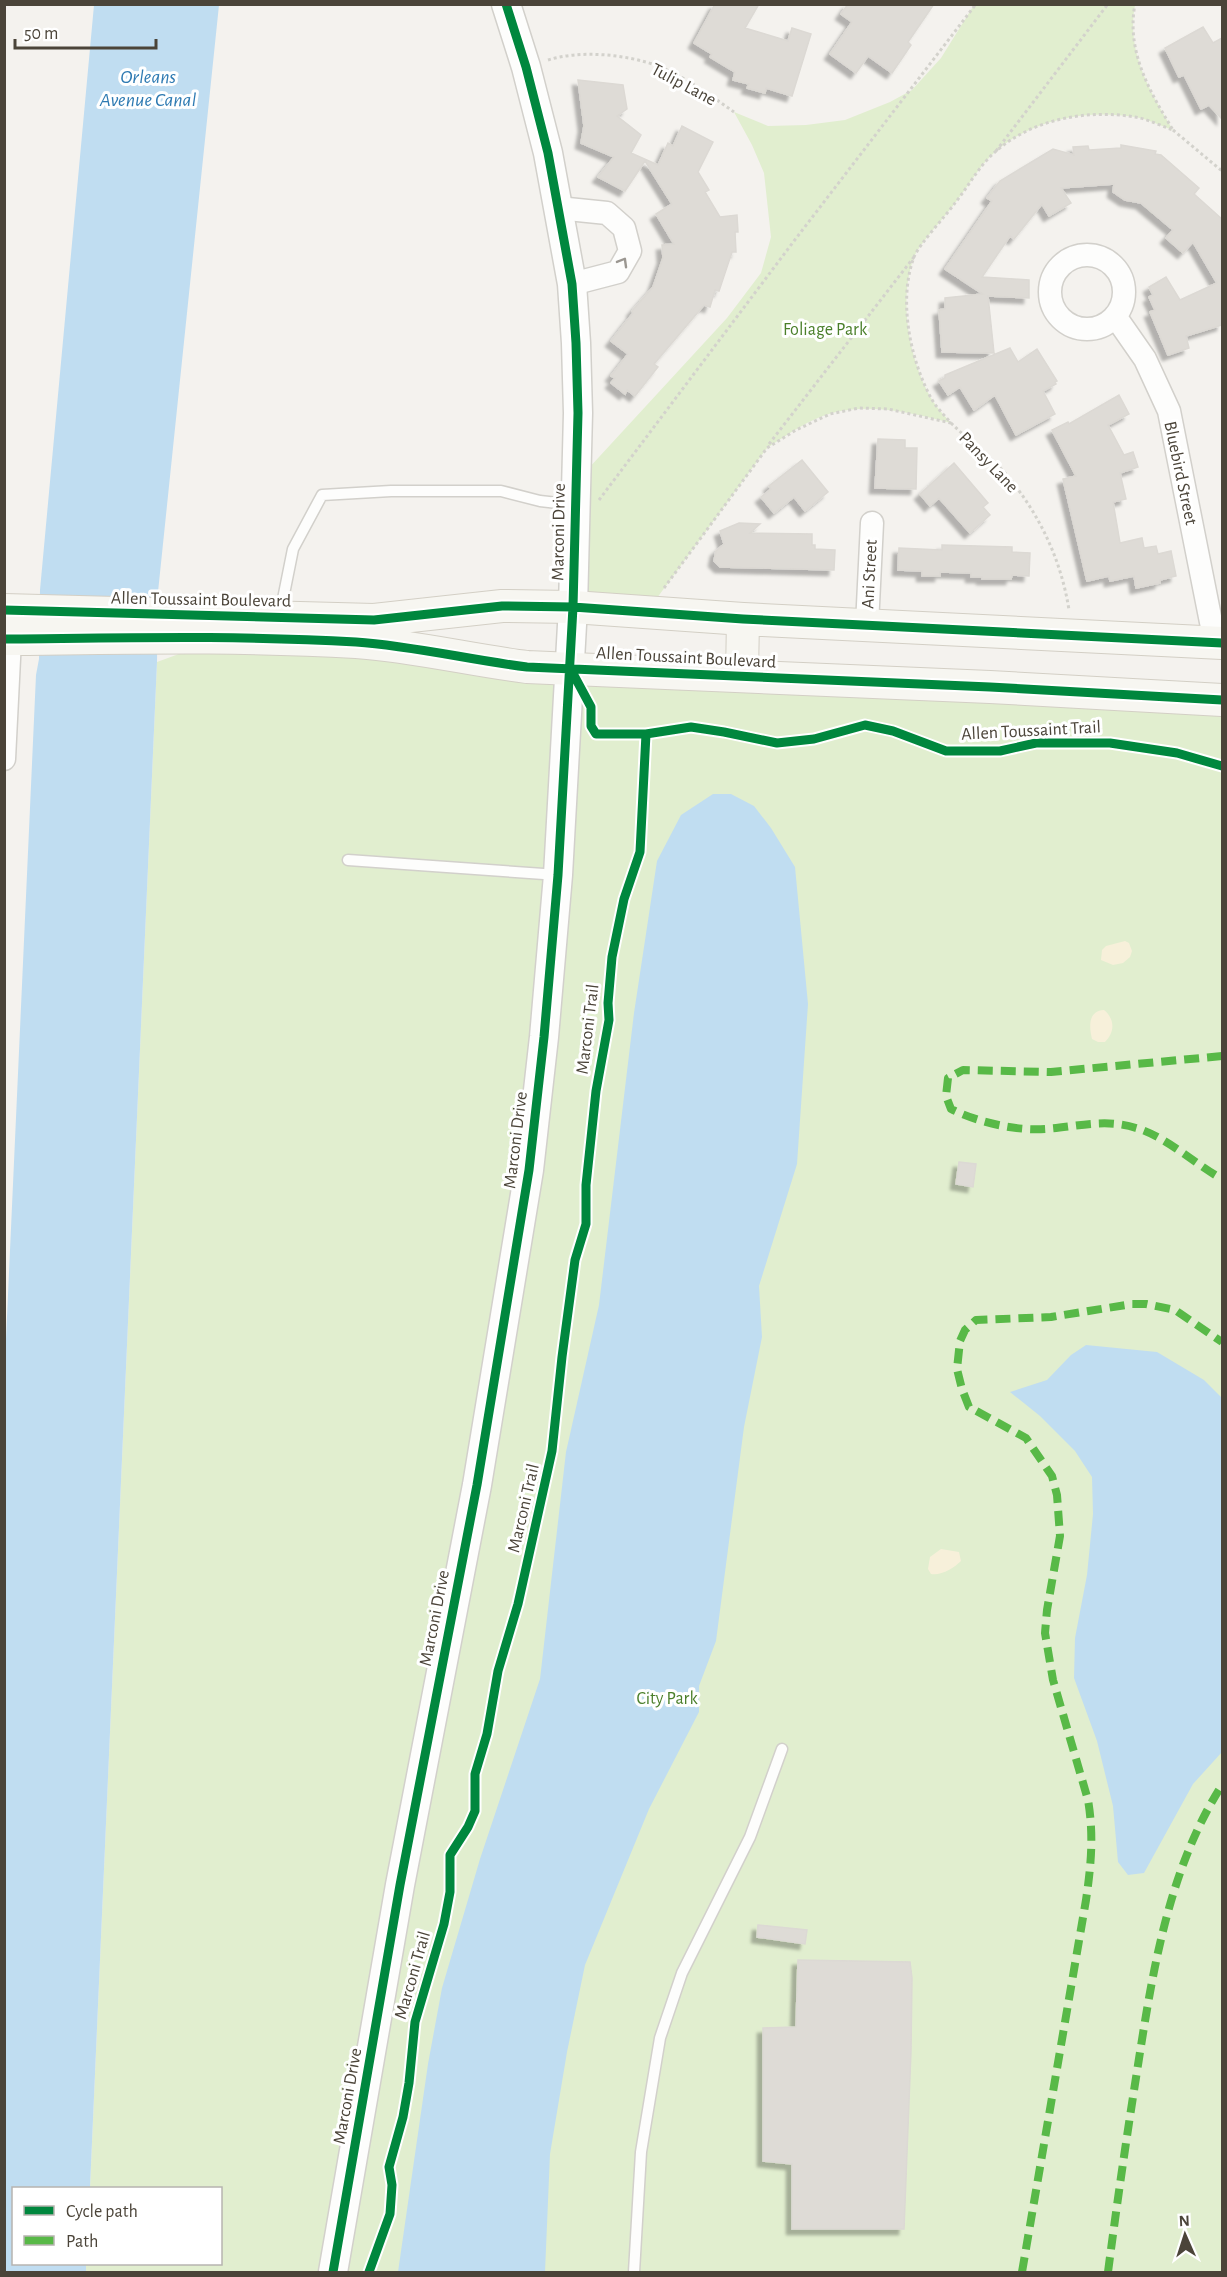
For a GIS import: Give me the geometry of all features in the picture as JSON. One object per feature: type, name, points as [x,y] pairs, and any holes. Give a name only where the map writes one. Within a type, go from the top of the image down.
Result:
[{"type":"main road","name":"Allen Toussaint Boulevard","points":[[12,628],[177,627],[279,618],[374,620],[502,606],[573,607],[646,614],[1219,643]]},
{"type":"main road","points":[[742,675],[743,619]]},
{"type":"main road","name":"Allen Toussaint Boulevard","points":[[177,627],[410,647],[527,667],[742,675],[1222,700]]},
{"type":"street","name":"Marconi Drive","points":[[333,2272],[400,1885],[477,1485],[529,1170],[544,1037],[558,875],[573,607],[578,412],[572,284],[548,153],[526,67],[506,4]]},
{"type":"street","points":[[558,208],[607,213],[624,228],[630,251],[618,272],[572,284]]},
{"type":"street","name":"Bluebird Street","points":[[1115,316],[1145,359],[1169,411],[1219,643]]},
{"type":"street","name":"Ani Street","points":[[867,625],[872,523]]},
{"type":"street","points":[[4,759],[12,628]]},
{"type":"lane","points":[[279,618],[293,549],[322,495],[391,491],[501,491],[540,501],[575,519]]},
{"type":"lane","points":[[348,860],[558,875]]},
{"type":"lane","points":[[634,2272],[641,2152],[660,2038],[682,1973],[750,1836],[782,1749]]},
{"type":"path","points":[[575,519],[794,241],[976,4]]},
{"type":"path","points":[[646,614],[767,448],[1108,4]]},
{"type":"path","points":[[1135,4],[1135,48],[1149,90],[1173,130],[1222,171]]},
{"type":"path","points":[[993,153],[1023,132],[1060,118],[1101,114],[1136,117],[1173,130]]},
{"type":"path","points":[[767,448],[796,430],[830,414],[858,408],[888,409],[951,423]]},
{"type":"green space","name":"Foliage Park","points":[[974,5],[1135,5],[1133,22],[1137,55],[1148,86],[1173,130],[1135,117],[1098,114],[1060,119],[1025,132],[1009,141],[983,164],[922,245],[914,257],[909,274],[908,329],[917,366],[931,398],[951,423],[892,410],[877,409],[847,410],[815,419],[767,448],[646,613],[573,607],[576,482],[727,318],[761,273],[771,237],[764,173],[734,112],[768,126],[806,125],[845,120],[890,102],[912,90],[941,58]]},
{"type":"green space","name":"City Park","points":[[220,639],[1222,700],[1222,2272],[86,2272],[86,2265],[222,2265],[222,2187],[90,2187],[157,662]]},
{"type":"sand","points":[[1125,941],[1129,943],[1132,951],[1130,957],[1123,963],[1113,965],[1101,960],[1102,950],[1106,946]]},
{"type":"sand","points":[[1104,1010],[1112,1021],[1112,1030],[1105,1042],[1098,1042],[1092,1039],[1091,1020],[1095,1013]]},
{"type":"sand","points":[[941,1549],[959,1552],[961,1561],[947,1571],[931,1574],[928,1569],[930,1557]]},
{"type":"water","name":"Orleans Avenue Canal","points":[[94,5],[219,5],[158,592],[157,662],[90,2187],[12,2187],[12,2265],[86,2265],[86,2272],[5,2272],[5,1361],[36,675],[39,659],[40,590]]},
{"type":"water","points":[[713,794],[731,794],[754,806],[771,828],[795,867],[808,1004],[797,1164],[759,1286],[762,1337],[744,1427],[716,1641],[699,1686],[699,1712],[649,1809],[585,1965],[567,2052],[550,2154],[545,2272],[398,2272],[428,2064],[442,1988],[480,1859],[540,1679],[566,1452],[599,1305],[634,1013],[657,861],[681,815]]},
{"type":"water","points":[[1086,1345],[1157,1352],[1204,1380],[1222,1398],[1222,1752],[1193,1784],[1144,1873],[1128,1875],[1118,1862],[1113,1806],[1097,1741],[1074,1678],[1075,1638],[1087,1575],[1093,1514],[1092,1477],[1075,1451],[1040,1416],[1010,1392],[1047,1380],[1071,1355]]},
{"type":"building","points":[[715,4],[759,4],[745,28],[788,41],[792,28],[811,34],[792,96],[766,88],[765,93],[747,88],[749,84],[733,80],[735,72],[710,57],[712,54],[694,43]]},
{"type":"building","points":[[848,4],[934,4],[908,42],[911,45],[892,73],[868,56],[856,73],[830,54],[852,22],[841,14]]},
{"type":"building","points":[[1203,27],[1213,43],[1222,38],[1222,119],[1209,105],[1201,109],[1184,75],[1179,77],[1165,48]]},
{"type":"building","points":[[578,80],[623,85],[627,109],[617,116],[641,135],[631,153],[658,165],[668,143],[673,146],[682,126],[713,142],[698,172],[709,190],[705,192],[720,217],[737,215],[736,252],[732,252],[719,291],[715,290],[710,307],[704,305],[654,364],[658,367],[635,396],[627,390],[625,394],[611,383],[615,378],[611,376],[628,354],[611,341],[633,313],[632,311],[653,287],[663,258],[662,245],[674,244],[656,214],[672,204],[645,161],[625,191],[598,177],[614,157],[581,143],[584,126]]},
{"type":"building","points":[[1121,145],[1156,151],[1155,154],[1161,155],[1199,188],[1194,194],[1222,219],[1222,325],[1186,336],[1189,348],[1168,355],[1150,312],[1155,310],[1149,297],[1153,295],[1149,287],[1166,277],[1180,300],[1217,283],[1193,242],[1183,253],[1166,238],[1173,230],[1141,203],[1125,200],[1113,192],[1114,184],[1061,188],[1071,203],[1049,216],[1042,204],[1014,239],[1010,236],[982,277],[1029,280],[1029,298],[988,296],[994,353],[942,352],[939,310],[945,309],[945,298],[983,294],[945,269],[992,201],[987,198],[1000,181],[1053,149],[1074,155],[1073,147],[1088,146],[1089,150],[1121,148]]},
{"type":"building","points":[[1010,348],[1018,362],[1037,349],[1057,381],[1056,384],[1043,391],[1055,414],[1016,435],[995,395],[974,410],[960,387],[948,395],[939,381],[945,378],[945,375]]},
{"type":"building","points":[[1119,395],[1129,414],[1108,425],[1124,455],[1133,452],[1138,467],[1120,473],[1126,499],[1113,502],[1120,543],[1142,538],[1144,548],[1156,546],[1158,554],[1171,551],[1176,576],[1160,580],[1160,583],[1136,588],[1134,576],[1110,581],[1109,576],[1087,581],[1063,479],[1076,476],[1052,430],[1068,422],[1069,424]]},
{"type":"building","points":[[878,439],[905,440],[905,448],[917,448],[916,489],[875,488]]},
{"type":"building","points":[[802,460],[828,492],[805,511],[794,497],[774,513],[761,497],[771,489],[769,486]]},
{"type":"building","points":[[954,463],[988,503],[983,507],[990,515],[970,533],[939,498],[930,506],[920,494]]},
{"type":"building","points":[[739,523],[760,524],[750,533],[812,534],[812,545],[815,545],[815,549],[835,550],[834,570],[720,567],[714,561],[716,551],[724,544],[720,531]]},
{"type":"building","points":[[942,545],[1012,547],[1012,552],[1030,553],[1029,576],[1012,575],[1011,579],[982,579],[982,577],[971,577],[971,573],[940,572],[940,576],[922,576],[922,571],[898,570],[899,548],[942,550]]},
{"type":"building","points":[[959,1162],[976,1164],[973,1187],[956,1184]]},
{"type":"building","points":[[758,1925],[807,1930],[805,1944],[757,1937]]},
{"type":"building","points":[[798,1960],[910,1962],[912,1978],[911,2051],[904,2229],[792,2229],[792,2164],[763,2161],[763,2028],[796,2027]]},
{"type":"marked path","points":[[1222,1056],[1051,1072],[963,1070],[948,1078],[946,1096],[951,1109],[961,1114],[1009,1127],[1045,1129],[1102,1123],[1136,1128],[1158,1137],[1222,1179]]},
{"type":"marked path","points":[[1022,2272],[1086,1900],[1091,1826],[1088,1800],[1053,1680],[1045,1633],[1060,1536],[1057,1495],[1052,1476],[1026,1438],[969,1407],[957,1369],[960,1341],[965,1330],[976,1320],[1051,1317],[1132,1304],[1146,1304],[1175,1310],[1222,1342]]},
{"type":"marked path","points":[[1108,2272],[1134,2091],[1157,1956],[1176,1885],[1189,1850],[1222,1785]]},
{"type":"cycle path","name":"Marconi Trail","points":[[333,2272],[400,1885],[477,1485],[529,1170],[544,1037],[558,875],[573,607],[578,413],[576,343],[572,284],[548,153],[526,67],[506,4]]},
{"type":"cycle path","points":[[4,610],[374,620],[502,606],[573,607],[743,619],[1222,643]]},
{"type":"cycle path","points":[[4,639],[224,638],[356,642],[527,667],[990,687],[1222,700]]},
{"type":"cycle path","name":"Allen Toussaint Trail","points":[[570,668],[591,707],[591,726],[596,734],[646,734],[691,727],[777,743],[814,739],[865,725],[893,731],[946,751],[1000,751],[1036,743],[1110,743],[1177,753],[1222,766]]},
{"type":"cycle path","name":"Marconi Trail","points":[[369,2272],[390,2214],[392,2185],[389,2167],[403,2117],[415,2022],[444,1924],[450,1892],[450,1855],[468,1827],[475,1811],[475,1774],[487,1734],[498,1671],[518,1604],[552,1451],[575,1260],[586,1224],[586,1185],[596,1091],[609,1020],[608,1003],[612,957],[624,899],[640,852],[646,734]]}]
